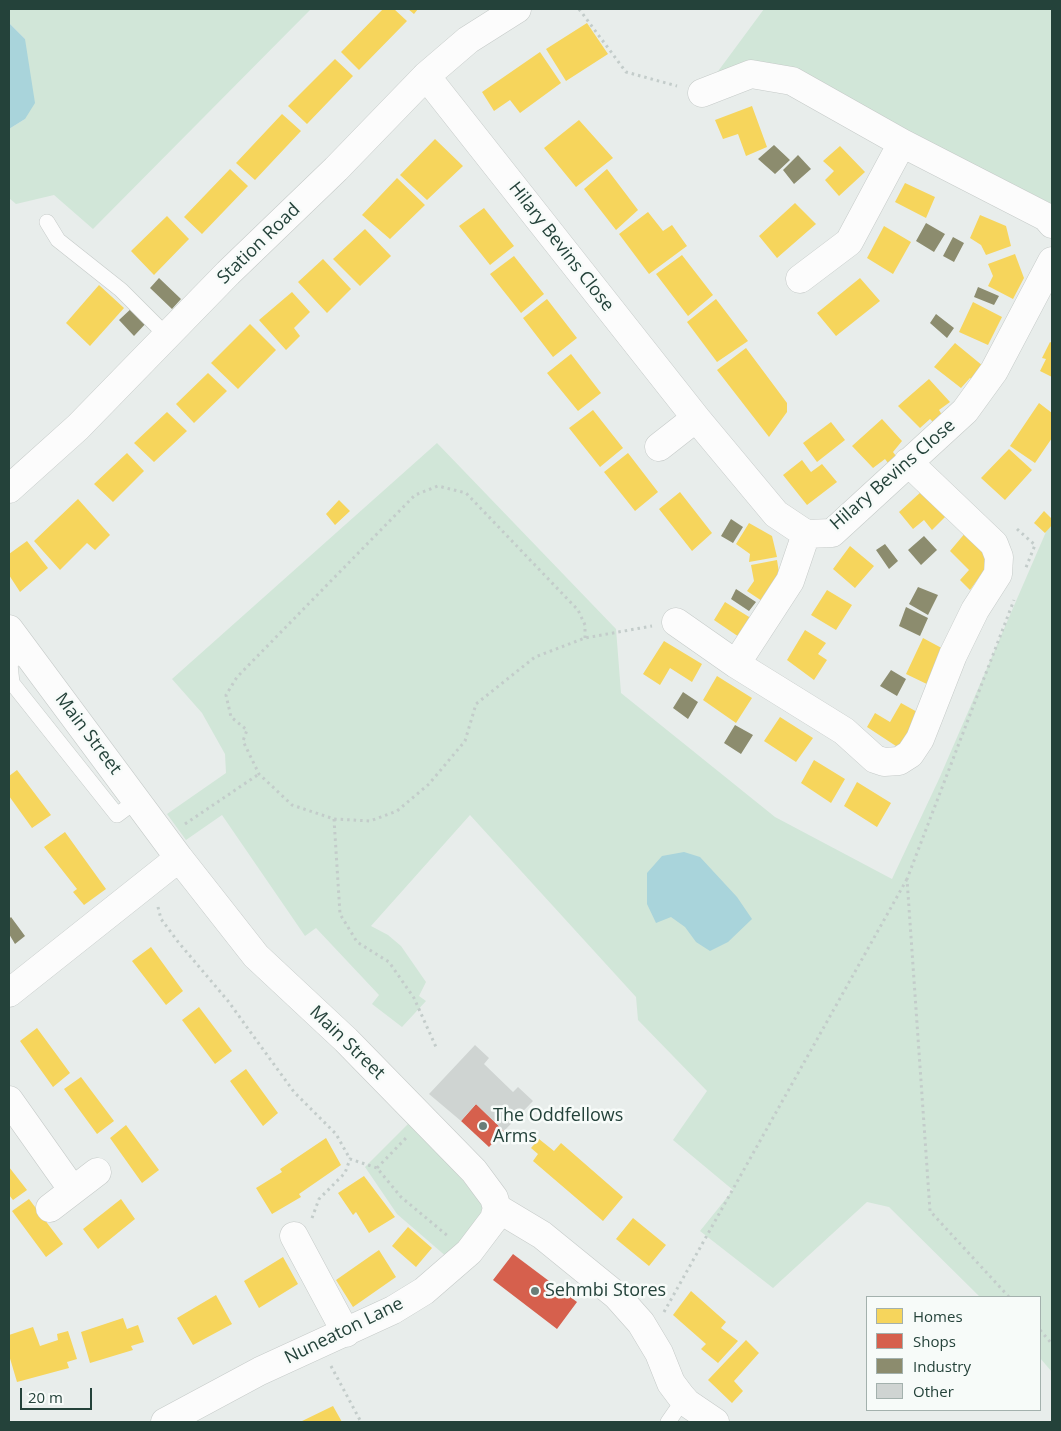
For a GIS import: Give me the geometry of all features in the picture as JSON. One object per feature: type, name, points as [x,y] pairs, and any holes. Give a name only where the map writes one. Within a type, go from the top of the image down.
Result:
[{"type":"street","name":"Station Road","points":[[9,489],[78,427],[336,169],[426,76],[468,40],[517,9]]},
{"type":"street","points":[[702,93],[751,74],[792,80],[902,143],[1046,217],[1052,224]]},
{"type":"street","name":"Hilary Bevins Close","points":[[426,76],[696,418],[776,514],[806,534],[832,533],[965,411],[994,371],[1052,261]]},
{"type":"street","points":[[800,279],[849,242],[902,143]]},
{"type":"street","points":[[659,447],[696,418]]},
{"type":"street","points":[[676,622],[736,664],[844,731],[875,759],[884,762],[898,761],[910,754],[920,739],[953,655],[975,610],[998,574],[999,557],[994,544],[908,462]]},
{"type":"street","points":[[736,664],[790,582],[806,534]]},
{"type":"street","name":"Main Street","points":[[16,639],[172,848],[256,956],[346,1040],[474,1171],[494,1198],[497,1208]]},
{"type":"street","points":[[9,993],[152,880],[172,848]]},
{"type":"street","points":[[9,1100],[72,1189]]},
{"type":"street","points":[[50,1208],[72,1189],[97,1172]]},
{"type":"street","points":[[497,1208],[542,1235],[602,1282],[630,1308],[650,1337],[672,1383],[684,1399],[715,1422]]},
{"type":"street","name":"Nuneaton Lane","points":[[165,1422],[260,1371],[394,1310],[424,1291],[469,1252],[494,1219],[497,1208]]},
{"type":"street","points":[[294,1236],[346,1333]]},
{"type":"lane","points":[[47,222],[58,240],[121,290],[167,336]]},
{"type":"lane","points":[[668,1422],[684,1399]]},
{"type":"path","points":[[579,9],[626,72],[702,93]]},
{"type":"path","points":[[585,638],[585,625],[578,610],[466,494],[438,486],[415,496],[233,683],[226,695],[230,718],[248,730],[243,741],[259,774],[292,805],[334,820],[370,821],[397,812],[429,784],[466,741],[476,704],[535,657],[585,638],[676,622]]},
{"type":"path","points":[[1013,525],[1035,545],[1024,572]]},
{"type":"path","points":[[650,1337],[907,879],[1018,591]]},
{"type":"path","points":[[172,848],[259,774]]},
{"type":"path","points":[[334,820],[340,914],[357,942],[389,962],[414,998],[436,1047]]},
{"type":"path","points":[[907,879],[930,1211],[1009,1296]]},
{"type":"path","points":[[152,880],[161,919],[228,1001],[294,1092],[336,1134],[350,1159],[377,1168],[401,1197],[469,1252]]},
{"type":"path","points":[[377,1168],[424,1120]]},
{"type":"path","points":[[294,1236],[311,1222],[319,1199],[345,1173],[350,1159]]},
{"type":"path","points":[[1041,1331],[1052,1344]]},
{"type":"path","points":[[319,1344],[361,1422]]},
{"type":"green space","points":[[9,9],[311,9],[93,229],[54,195],[16,204],[9,198],[9,129],[25,119],[25,39],[9,23]]},
{"type":"green space","points":[[764,9],[1052,9],[1052,204],[797,75],[702,93]]},
{"type":"green space","points":[[437,443],[616,629],[621,693],[775,817],[892,879],[939,779],[1052,518],[1052,1372],[1041,1359],[1041,1296],[979,1296],[889,1207],[867,1202],[773,1288],[700,1231],[733,1190],[673,1140],[707,1091],[638,1020],[636,997],[470,815],[371,926],[388,935],[401,946],[426,982],[419,996],[426,1001],[402,1027],[372,1004],[379,995],[316,928],[305,936],[222,815],[186,840],[167,814],[226,773],[225,754],[202,713],[172,679]]},
{"type":"green space","points":[[409,1123],[445,1158],[481,1203],[485,1211],[448,1258],[397,1214],[365,1167]]},
{"type":"water","points":[[9,23],[25,39],[35,103],[25,119],[9,129]]},
{"type":"water","points":[[684,852],[700,857],[737,897],[752,919],[728,942],[710,951],[696,942],[685,927],[671,917],[656,923],[647,904],[647,873],[662,856]]},
{"type":"building: Homes","points":[[383,9],[394,9],[407,21],[359,70],[341,52]]},
{"type":"building: Homes","points":[[408,9],[418,9],[414,14]]},
{"type":"building: Homes","points":[[587,23],[608,54],[566,81],[546,49]]},
{"type":"building: Homes","points":[[540,52],[561,83],[520,113],[510,100],[494,111],[482,92]]},
{"type":"building: Homes","points":[[335,59],[353,76],[307,124],[288,106]]},
{"type":"building: Homes","points":[[752,106],[767,147],[746,156],[738,134],[723,139],[715,120]]},
{"type":"building: Homes","points":[[282,114],[301,131],[255,180],[236,163]]},
{"type":"building: Homes","points":[[579,120],[613,158],[576,187],[544,148]]},
{"type":"building: Homes","points":[[435,139],[463,166],[427,200],[400,175]]},
{"type":"building: Homes","points":[[840,146],[865,172],[839,196],[825,180],[834,171],[823,161]]},
{"type":"building: Homes","points":[[230,169],[248,186],[202,234],[184,217]]},
{"type":"building: Homes","points":[[607,169],[638,210],[616,230],[584,189]]},
{"type":"building: Homes","points":[[397,178],[425,205],[390,239],[362,215]]},
{"type":"building: Homes","points":[[905,183],[935,197],[926,218],[895,202]]},
{"type":"building: Homes","points":[[795,203],[816,224],[777,258],[759,236]]},
{"type":"building: Homes","points":[[484,208],[514,246],[490,265],[459,226]]},
{"type":"building: Homes","points":[[648,212],[663,231],[672,225],[687,246],[649,274],[619,234]]},
{"type":"building: Homes","points":[[980,215],[1006,226],[1011,246],[986,255],[981,245],[970,238]]},
{"type":"building: Homes","points":[[167,216],[189,239],[154,275],[131,251]]},
{"type":"building: Homes","points":[[884,226],[911,242],[893,274],[867,258]]},
{"type":"building: Homes","points":[[365,229],[391,256],[360,286],[333,259]]},
{"type":"building: Homes","points":[[1015,254],[1024,278],[1013,299],[988,286],[993,276],[988,264]]},
{"type":"building: Homes","points":[[682,255],[713,295],[688,316],[656,274]]},
{"type":"building: Homes","points":[[514,256],[544,294],[521,313],[490,274]]},
{"type":"building: Homes","points":[[323,259],[351,289],[327,313],[298,282]]},
{"type":"building: Homes","points":[[860,278],[880,301],[836,336],[817,313]]},
{"type":"building: Homes","points":[[99,285],[124,308],[90,346],[66,323]]},
{"type":"building: Homes","points":[[292,292],[310,312],[294,328],[300,336],[286,350],[259,320]]},
{"type":"building: Homes","points":[[547,299],[577,338],[553,357],[523,318]]},
{"type":"building: Homes","points":[[716,299],[748,341],[717,362],[687,322]]},
{"type":"building: Homes","points":[[973,302],[1002,317],[988,345],[959,332]]},
{"type":"building: Homes","points":[[250,324],[276,350],[238,389],[211,363]]},
{"type":"building: Homes","points":[[1050,342],[1052,343],[1052,377],[1040,371],[1046,359],[1042,358]]},
{"type":"building: Homes","points":[[955,343],[983,366],[973,380],[970,378],[961,388],[934,367]]},
{"type":"building: Homes","points":[[746,348],[787,403],[787,412],[769,437],[717,370]]},
{"type":"building: Homes","points":[[571,354],[601,393],[578,411],[547,373]]},
{"type":"building: Homes","points":[[208,373],[227,391],[194,423],[176,404]]},
{"type":"building: Homes","points":[[929,379],[950,402],[939,410],[942,415],[934,423],[930,419],[920,428],[898,406]]},
{"type":"building: Homes","points":[[1039,403],[1052,413],[1052,438],[1035,463],[1010,446]]},
{"type":"building: Homes","points":[[593,410],[623,448],[600,467],[569,428]]},
{"type":"building: Homes","points":[[167,412],[187,431],[154,462],[134,443]]},
{"type":"building: Homes","points":[[882,419],[902,441],[893,452],[896,456],[888,463],[885,459],[873,468],[852,446]]},
{"type":"building: Homes","points":[[831,422],[845,440],[817,462],[803,443]]},
{"type":"building: Homes","points":[[1009,449],[1032,470],[1005,500],[981,478]]},
{"type":"building: Homes","points":[[127,453],[144,471],[113,502],[94,484]]},
{"type":"building: Homes","points":[[628,453],[658,492],[635,511],[604,472]]},
{"type":"building: Homes","points":[[802,460],[811,472],[822,464],[837,482],[807,505],[783,475]]},
{"type":"building: Homes","points":[[922,491],[946,516],[932,530],[924,520],[913,529],[899,512]]},
{"type":"building: Homes","points":[[680,492],[712,533],[692,551],[659,509]]},
{"type":"building: Homes","points":[[78,499],[110,535],[95,550],[87,543],[60,570],[34,541]]},
{"type":"building: Homes","points":[[339,500],[350,511],[335,525],[326,514]]},
{"type":"building: Homes","points":[[1044,511],[1052,519],[1052,525],[1045,533],[1034,523]]},
{"type":"building: Homes","points":[[749,523],[772,536],[777,557],[749,562],[750,554],[736,544]]},
{"type":"building: Homes","points":[[966,532],[994,557],[970,590],[960,580],[969,570],[950,551]]},
{"type":"building: Homes","points":[[27,541],[48,568],[20,592],[9,575],[9,554]]},
{"type":"building: Homes","points":[[850,546],[874,566],[855,588],[833,569]]},
{"type":"building: Homes","points":[[777,560],[781,585],[768,605],[747,591],[754,581],[751,565]]},
{"type":"building: Homes","points":[[827,590],[852,605],[836,630],[811,615]]},
{"type":"building: Homes","points":[[725,602],[754,620],[742,639],[714,620]]},
{"type":"building: Homes","points":[[805,630],[826,643],[818,654],[827,660],[814,680],[787,660]]},
{"type":"building: Homes","points":[[923,638],[949,652],[933,687],[906,674]]},
{"type":"building: Homes","points":[[664,641],[702,664],[692,682],[670,668],[660,685],[643,674]]},
{"type":"building: Homes","points":[[717,676],[752,698],[736,723],[703,700]]},
{"type":"building: Homes","points":[[901,703],[919,713],[899,748],[867,727],[875,713],[890,722]]},
{"type":"building: Homes","points":[[780,717],[813,738],[796,762],[764,741]]},
{"type":"building: Homes","points":[[814,760],[845,779],[831,803],[801,783]]},
{"type":"building: Homes","points":[[17,770],[51,815],[32,828],[9,796],[9,776]]},
{"type":"building: Homes","points":[[857,782],[891,803],[877,827],[844,806]]},
{"type":"building: Homes","points":[[65,832],[106,889],[84,905],[73,892],[77,889],[44,847]]},
{"type":"building: Homes","points":[[151,947],[183,991],[166,1005],[132,961]]},
{"type":"building: Homes","points":[[199,1007],[232,1051],[215,1064],[182,1020]]},
{"type":"building: Homes","points":[[37,1028],[70,1073],[53,1087],[20,1041]]},
{"type":"building: Homes","points":[[246,1069],[278,1113],[263,1126],[230,1081]]},
{"type":"building: Homes","points":[[81,1077],[114,1121],[97,1134],[64,1089]]},
{"type":"building: Homes","points":[[126,1125],[159,1170],[142,1183],[110,1138]]},
{"type":"building: Homes","points":[[326,1138],[341,1165],[299,1194],[301,1197],[272,1214],[256,1188],[282,1172],[280,1169]]},
{"type":"building: Homes","points":[[539,1139],[554,1151],[561,1143],[623,1197],[603,1221],[533,1161],[538,1154],[531,1148]]},
{"type":"building: Homes","points":[[9,1167],[27,1190],[13,1200],[9,1195]]},
{"type":"building: Homes","points":[[364,1176],[395,1217],[369,1233],[356,1212],[353,1215],[338,1193]]},
{"type":"building: Homes","points":[[29,1199],[63,1244],[46,1257],[12,1211]]},
{"type":"building: Homes","points":[[121,1199],[135,1219],[98,1249],[83,1229]]},
{"type":"building: Homes","points":[[633,1218],[666,1245],[649,1266],[616,1239]]},
{"type":"building: Homes","points":[[408,1227],[432,1248],[416,1267],[392,1246]]},
{"type":"building: Homes","points":[[379,1250],[396,1277],[353,1307],[336,1280]]},
{"type":"building: Homes","points":[[283,1257],[298,1284],[259,1308],[244,1281]]},
{"type":"building: Homes","points":[[691,1291],[726,1322],[721,1328],[738,1341],[718,1363],[701,1349],[706,1344],[673,1315]]},
{"type":"building: Homes","points":[[216,1295],[232,1324],[193,1345],[177,1318]]},
{"type":"building: Homes","points":[[123,1318],[127,1329],[138,1325],[144,1342],[131,1346],[133,1350],[90,1363],[81,1332]]},
{"type":"building: Homes","points":[[33,1327],[40,1346],[58,1340],[57,1334],[68,1331],[77,1359],[67,1362],[69,1368],[17,1382],[9,1355],[9,1335]]},
{"type":"building: Homes","points":[[746,1340],[759,1353],[734,1381],[743,1391],[732,1403],[708,1380]]},
{"type":"building: Homes","points":[[333,1406],[342,1422],[300,1422]]},
{"type":"building: Shops","name":"The Oddfellows Arms","points":[[476,1104],[504,1131],[489,1147],[461,1121]]},
{"type":"building: Shops","name":"Sehmbi Stores","points":[[513,1254],[577,1302],[557,1329],[493,1280]]},
{"type":"building: Industry","points":[[774,145],[790,160],[775,174],[758,159]]},
{"type":"building: Industry","points":[[798,155],[811,169],[794,184],[783,170]]},
{"type":"building: Industry","points":[[926,223],[945,234],[934,252],[916,241]]},
{"type":"building: Industry","points":[[953,237],[964,243],[954,262],[943,256]]},
{"type":"building: Industry","points":[[159,278],[181,299],[172,309],[150,288]]},
{"type":"building: Industry","points":[[978,287],[999,296],[994,305],[974,297]]},
{"type":"building: Industry","points":[[134,306],[149,320],[134,336],[119,320]]},
{"type":"building: Industry","points":[[936,314],[954,328],[947,338],[930,323]]},
{"type":"building: Industry","points":[[731,519],[743,527],[733,543],[721,536]]},
{"type":"building: Industry","points":[[924,536],[937,550],[921,565],[908,550]]},
{"type":"building: Industry","points":[[885,544],[898,561],[889,569],[876,550]]},
{"type":"building: Industry","points":[[918,587],[938,595],[928,615],[909,604]]},
{"type":"building: Industry","points":[[736,589],[756,602],[749,611],[731,599]]},
{"type":"building: Industry","points":[[906,607],[928,618],[920,636],[899,626]]},
{"type":"building: Industry","points":[[891,670],[906,679],[897,696],[880,686]]},
{"type":"building: Industry","points":[[683,692],[698,702],[688,719],[673,708]]},
{"type":"building: Industry","points":[[735,725],[753,735],[741,754],[724,743]]},
{"type":"building: Industry","points":[[11,917],[25,936],[15,944],[9,934],[9,919]]},
{"type":"building: Other","points":[[475,1045],[489,1058],[484,1064],[513,1092],[518,1087],[533,1101],[504,1131],[476,1104],[461,1121],[429,1094]]},
{"type":"place","name":"The Oddfellows Arms","points":[[483,1126]]},
{"type":"place","name":"Sehmbi Stores","points":[[535,1291]]}]
